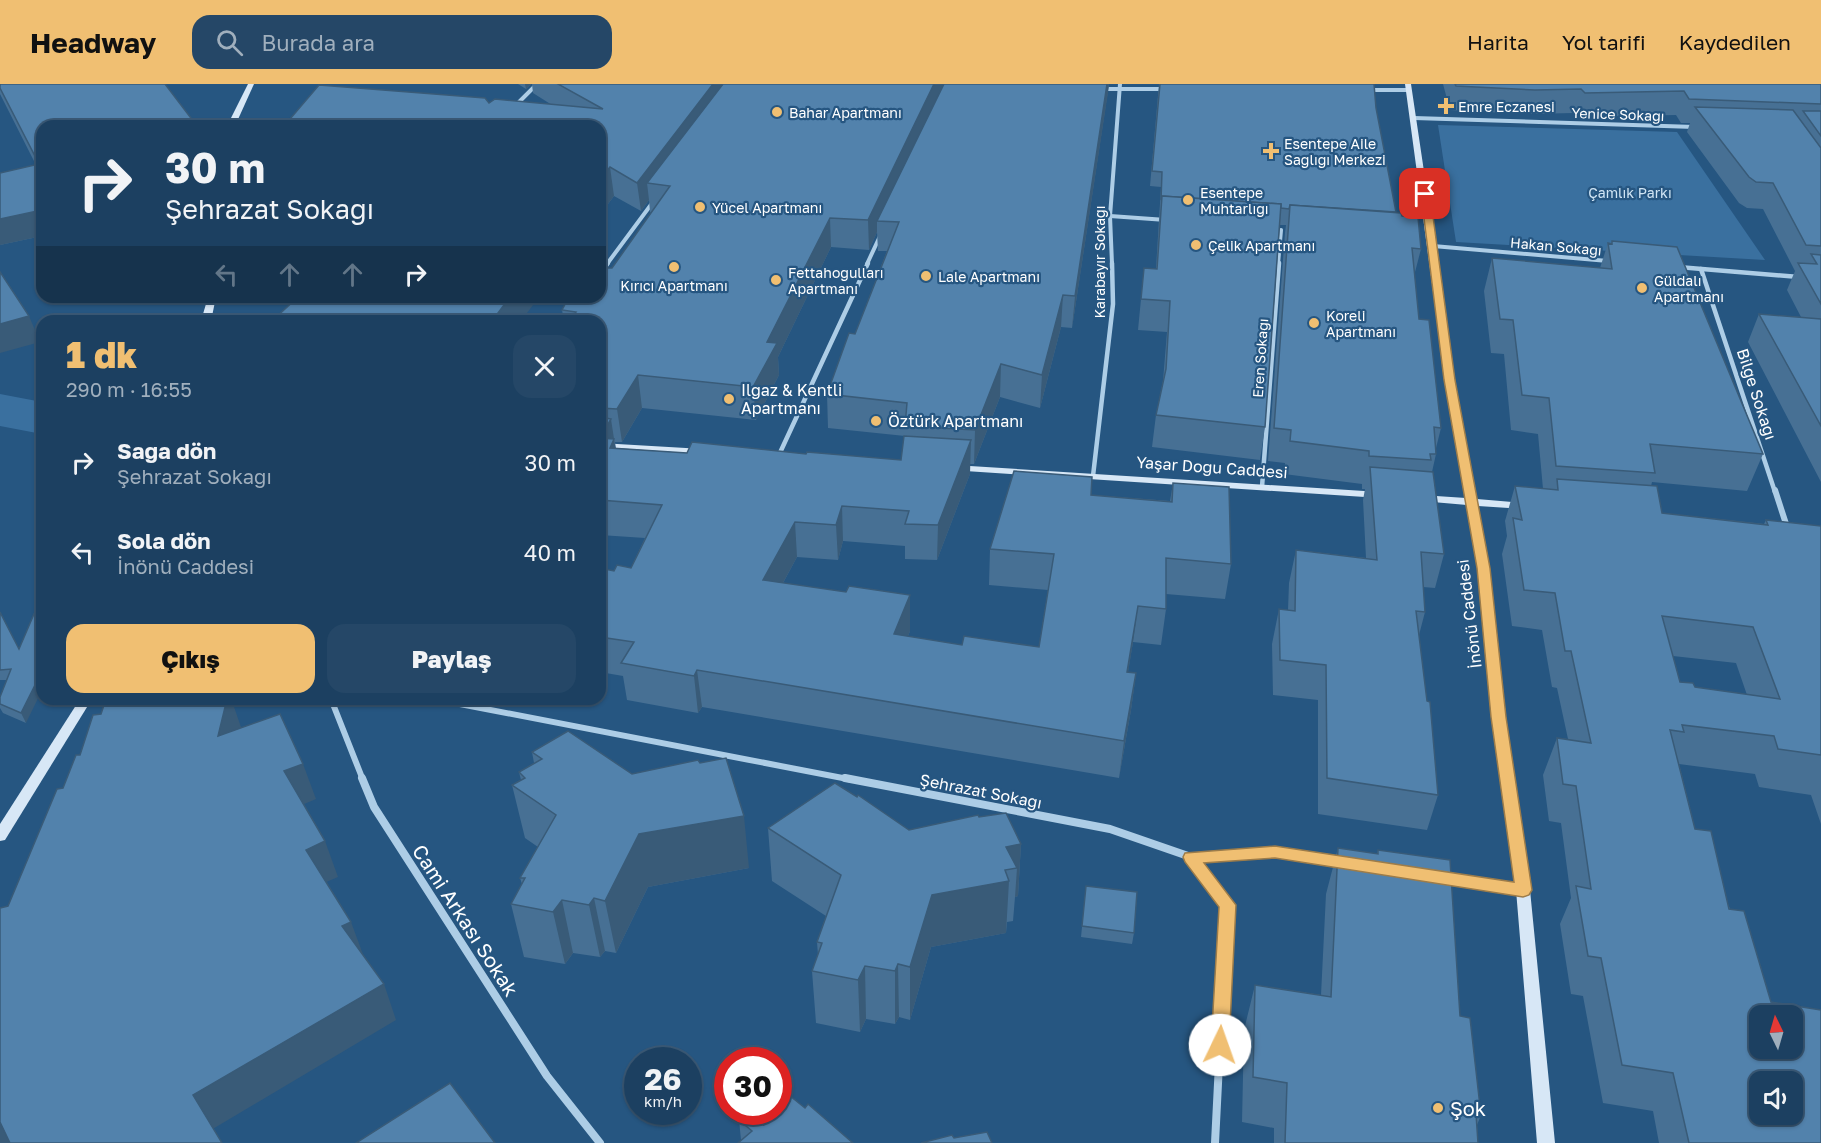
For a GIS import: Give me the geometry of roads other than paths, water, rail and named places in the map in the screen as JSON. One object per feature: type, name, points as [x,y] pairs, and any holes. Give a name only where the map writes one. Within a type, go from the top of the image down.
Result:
[{"type":"street","points":[[234,120],[251,84]]},
{"type":"street","points":[[508,112],[537,84]]},
{"type":"street","points":[[1096,89],[1119,86],[1176,89]]},
{"type":"street","name":"Karabayır Sokağı","points":[[1093,476],[1113,304],[1110,216],[1119,86]]},
{"type":"street","points":[[1362,90],[1408,87]]},
{"type":"street","name":"İnönü Caddesi","points":[[1408,87],[1450,380],[1470,502],[1484,568],[1499,717],[1523,890],[1546,1143]]},
{"type":"street","name":"Yenice Sokağı","points":[[1414,118],[1701,127]]},
{"type":"street","points":[[606,266],[656,198]]},
{"type":"street","points":[[1110,216],[1167,220]]},
{"type":"street","points":[[778,457],[886,223]]},
{"type":"street","points":[[1270,230],[1293,231]]},
{"type":"street","name":"Eren Sokağı","points":[[1262,487],[1281,231]]},
{"type":"street","name":"Hakan Sokağı","points":[[1420,239],[1432,243],[1620,262]]},
{"type":"street","points":[[1666,266],[1810,278]]},
{"type":"street","name":"Bilge Sokağı","points":[[1701,269],[1787,527]]},
{"type":"street","points":[[606,446],[710,453]]},
{"type":"street","name":"Yaşar Doğu Caddesi","points":[[941,467],[1390,496]]},
{"type":"street","points":[[1413,498],[1541,507]]},
{"type":"street","points":[[0,836],[82,705]]},
{"type":"street","name":"Cami Arkası Sokak","points":[[333,705],[374,807],[547,1076],[600,1143]]},
{"type":"street","name":"Şehrazat Sokağı","points":[[465,705],[1110,829],[1191,857],[1275,852],[1346,863]]},
{"type":"street","points":[[1191,857],[1227,905],[1215,1143]]},
{"type":"street","points":[[1429,876],[1523,890]]},
{"type":"place","name":"Emre Eczanesi","points":[[1446,106]]},
{"type":"place","name":"Bahar Apartmanı","points":[[777,112]]},
{"type":"place","name":"Esentepe Aile Sağlığı Merkezi","points":[[1271,151]]},
{"type":"place","name":"Esentepe Muhtarlığı","points":[[1188,200]]},
{"type":"place","name":"Yücel Apartmanı","points":[[700,207]]},
{"type":"place","name":"Çelik Apartmanı","points":[[1196,245]]},
{"type":"place","name":"Kırıcı Apartmanı","points":[[674,267]]},
{"type":"place","name":"Lale Apartmanı","points":[[926,276]]},
{"type":"place","name":"Fettahoğulları Apartmanı","points":[[776,280]]},
{"type":"place","name":"Güldalı Apartmanı","points":[[1642,288]]},
{"type":"place","name":"Koreli Apartmanı","points":[[1314,323]]},
{"type":"place","name":"Ilgaz & Kentli Apartmanı","points":[[729,399]]},
{"type":"place","name":"Öztürk Apartmanı","points":[[876,421]]},
{"type":"place","name":"Şok","points":[[1438,1108]]},
{"type":"park label","name":"Çamlık Parkı","points":[[1630,192]]}]
